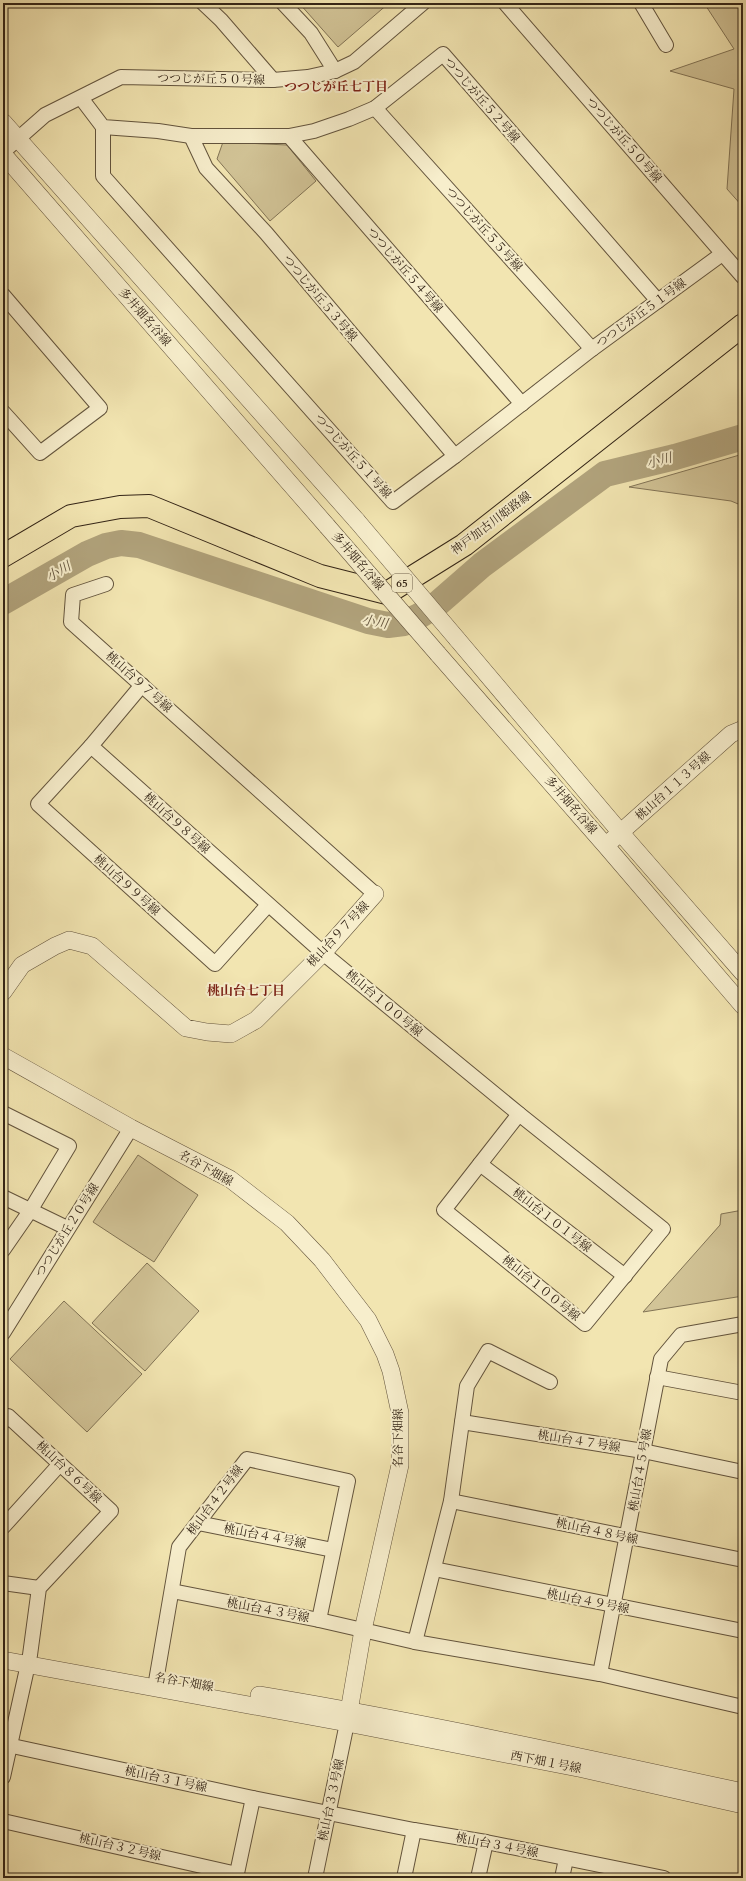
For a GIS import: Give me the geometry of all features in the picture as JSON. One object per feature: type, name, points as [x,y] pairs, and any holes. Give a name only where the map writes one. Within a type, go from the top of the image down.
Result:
[{"type":"main road","name":"神戸加古川姫路線","points":[[3,556],[71,516],[120,508],[149,506],[320,576],[387,592],[464,545],[743,325]]},
{"type":"street","points":[[204,3],[221,20],[273,80]]},
{"type":"street","points":[[283,3],[312,33],[335,71]]},
{"type":"street","name":"つつじが丘５０号線","points":[[3,153],[45,115],[121,77],[273,80],[308,77],[335,71],[354,62],[423,3]]},
{"type":"street","name":"つつじが丘５０号線","points":[[505,3],[743,277]]},
{"type":"street","points":[[641,3],[666,45]]},
{"type":"street","name":"つつじが丘５２号線","points":[[103,127],[158,131],[191,136],[290,136],[314,131],[376,108],[443,54],[658,301]]},
{"type":"street","points":[[81,98],[103,127]]},
{"type":"street","name":"つつじが丘５５号線","points":[[376,108],[592,349]]},
{"type":"street","name":"多井畑名谷線","points":[[3,122],[358,521],[621,833],[743,973]]},
{"type":"street","name":"つつじが丘５１号線","points":[[103,127],[103,176],[393,502],[455,456],[592,349],[722,254]]},
{"type":"street","name":"つつじが丘５３号線","points":[[191,136],[206,168],[266,233],[455,456]]},
{"type":"street","name":"つつじが丘５４号線","points":[[290,136],[522,404]]},
{"type":"street","name":"多井畑名谷線","points":[[3,153],[606,846],[743,1006]]},
{"type":"street","points":[[3,295],[100,408],[40,453],[3,412]]},
{"type":"street","name":"桃山台９７号線","points":[[3,992],[22,965],[55,946],[70,940],[92,946],[186,1028],[231,1034],[256,1020],[323,952],[375,894],[71,622],[73,595],[106,584]]},
{"type":"street","points":[[91,746],[142,685]]},
{"type":"street","name":"桃山台１１３号線","points":[[606,846],[731,734],[743,730]]},
{"type":"street","name":"桃山台９８号線","points":[[91,746],[268,905],[323,952]]},
{"type":"street","name":"桃山台９９号線","points":[[91,746],[38,804],[215,964],[268,905]]},
{"type":"street","name":"桃山台１００号線","points":[[323,952],[518,1114],[663,1229],[585,1324],[444,1210],[518,1114]]},
{"type":"street","name":"名谷下畑線","points":[[3,1056],[131,1128],[230,1179],[286,1223],[322,1260],[368,1320],[385,1354],[391,1371],[400,1413],[400,1466],[363,1630],[348,1716],[29,1660],[3,1660]]},
{"type":"street","points":[[3,1112],[69,1146],[30,1211],[3,1250]]},
{"type":"street","name":"つつじが丘２０号線","points":[[3,1333],[67,1228],[131,1128]]},
{"type":"street","name":"桃山台１０１号線","points":[[480,1164],[625,1276]]},
{"type":"street","points":[[3,1197],[67,1228]]},
{"type":"street","name":"桃山台４５号線","points":[[600,1674],[628,1538],[656,1377],[661,1359],[681,1335],[743,1324]]},
{"type":"street","points":[[415,1642],[451,1501],[467,1386],[488,1351],[550,1382]]},
{"type":"street","points":[[656,1377],[743,1393]]},
{"type":"street","name":"桃山台８６号線","points":[[3,1422],[8,1416],[112,1511],[39,1588]]},
{"type":"street","name":"桃山台４７号線","points":[[462,1422],[643,1451],[743,1472]]},
{"type":"street","name":"桃山台４２号線","points":[[156,1682],[180,1547],[247,1459],[348,1481],[319,1620]]},
{"type":"street","points":[[3,1527],[60,1464]]},
{"type":"street","name":"桃山台４８号線","points":[[451,1501],[628,1538],[743,1560]]},
{"type":"street","name":"桃山台４４号線","points":[[198,1523],[333,1550]]},
{"type":"street","name":"桃山台４９号線","points":[[434,1569],[743,1631]]},
{"type":"street","points":[[3,1583],[39,1588],[29,1660],[6,1744],[3,1777]]},
{"type":"street","name":"桃山台４３号線","points":[[172,1591],[363,1630]]},
{"type":"street","points":[[363,1630],[415,1642],[600,1674],[743,1707]]},
{"type":"street","name":"名谷下畑線","points":[[3,1649],[29,1660]]},
{"type":"street","name":"西下畑１号線","points":[[348,1716],[585,1757],[743,1792]]},
{"type":"street","name":"西下畑１号線","points":[[348,1716],[743,1805]]},
{"type":"street","name":"桃山台３３号線","points":[[315,1878],[348,1716]]},
{"type":"street","name":"桃山台３１号線","points":[[6,1744],[253,1798],[329,1813]]},
{"type":"street","points":[[237,1876],[253,1798]]},
{"type":"street","name":"桃山台３４号線","points":[[329,1813],[414,1830],[486,1842],[664,1878]]},
{"type":"street","name":"桃山台３２号線","points":[[3,1821],[237,1876]]},
{"type":"street","points":[[404,1878],[414,1830]]},
{"type":"street","points":[[478,1878],[486,1842]]},
{"type":"street","points":[[562,1878],[566,1859]]},
{"type":"shaded area","points":[[299,3],[389,3],[338,47]]},
{"type":"shaded area","points":[[704,3],[743,3],[743,207],[727,189],[734,89],[670,71],[734,49]]},
{"type":"shaded area","points":[[223,142],[287,145],[316,181],[270,221],[217,159]]},
{"type":"shaded area","points":[[743,454],[743,506],[731,501],[629,487]]},
{"type":"shaded area","points":[[138,1155],[198,1195],[154,1262],[93,1222]]},
{"type":"shaded area","points":[[743,1210],[743,1296],[643,1312],[720,1225],[721,1214]]},
{"type":"shaded area","points":[[147,1263],[199,1311],[145,1371],[92,1323]]},
{"type":"shaded area","points":[[64,1301],[142,1374],[87,1432],[10,1359]]},
{"type":"waterway","name":"小川","points":[[3,602],[87,554],[106,546],[121,543],[139,545],[368,621],[388,625],[404,623],[435,606],[482,565],[605,474],[675,457],[743,437]]},
{"type":"district","name":"つつじが丘七丁目","points":[[336,86]]},
{"type":"district","name":"桃山台七丁目","points":[[246,990]]}]
